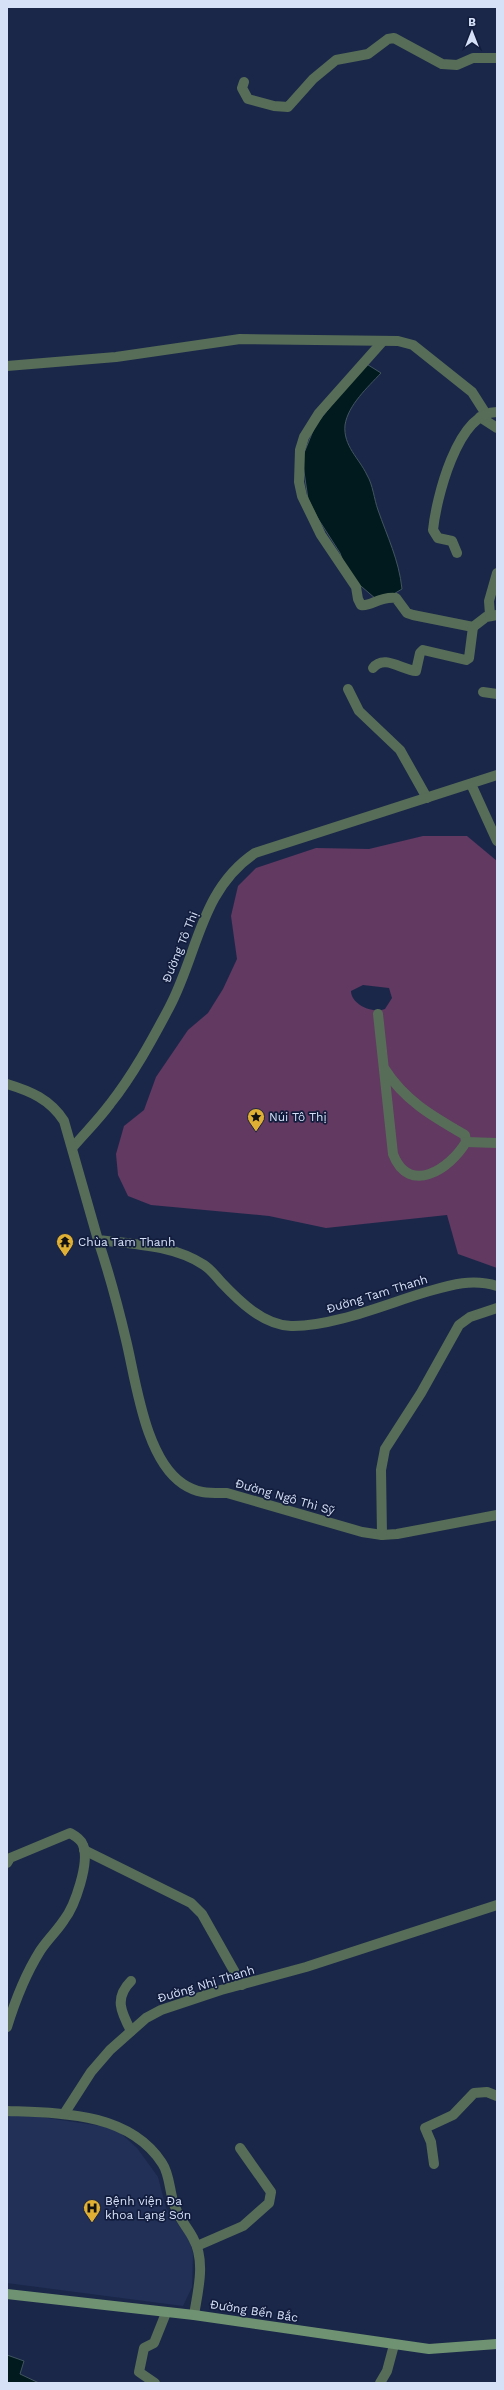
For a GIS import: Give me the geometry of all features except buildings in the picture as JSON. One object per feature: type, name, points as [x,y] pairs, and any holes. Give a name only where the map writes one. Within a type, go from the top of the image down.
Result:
[{"type":"main road","name":"Đường Bến Bắc","points":[[7,2294],[194,2315],[394,2345],[445,2349],[497,2344]]},
{"type":"street","points":[[244,82],[242,88],[248,99],[274,106],[288,107],[313,79],[336,60],[368,54],[388,39],[394,38],[442,64],[457,65],[473,58],[497,58]]},
{"type":"street","points":[[7,366],[116,357],[240,339],[405,342],[412,345],[472,392],[483,416],[497,428]]},
{"type":"street","points":[[383,341],[319,413],[304,437],[299,465],[302,496],[321,535],[356,587],[358,599],[361,605],[366,606],[379,599],[396,598],[407,613],[473,627],[494,615],[489,601],[497,573]]},
{"type":"street","points":[[457,552],[452,541],[438,538],[435,535],[436,506],[440,488],[459,446],[470,427],[483,416],[497,412]]},
{"type":"street","points":[[373,668],[377,663],[382,661],[416,671],[420,653],[423,650],[466,660],[469,658],[473,627]]},
{"type":"street","points":[[348,689],[359,711],[400,750],[427,798]]},
{"type":"street","points":[[483,692],[497,694]]},
{"type":"street","name":"Đường Tô Thị","points":[[73,1147],[111,1103],[152,1038],[170,1007],[197,935],[211,907],[226,878],[241,862],[255,852],[497,775]]},
{"type":"street","points":[[471,784],[497,841]]},
{"type":"street","points":[[378,1014],[393,1154],[400,1168],[410,1175],[424,1176],[455,1158],[466,1142]]},
{"type":"street","points":[[384,1068],[402,1094],[433,1118],[464,1135],[466,1142]]},
{"type":"street","points":[[7,1084],[37,1095],[58,1111],[73,1147],[98,1240]]},
{"type":"street","points":[[466,1142],[497,1143]]},
{"type":"street","name":"Đường Tam Thanh","points":[[98,1240],[153,1247],[191,1258],[211,1271],[249,1309],[274,1322],[291,1326],[327,1322],[465,1282],[484,1281],[497,1286]]},
{"type":"street","name":"Đường Ngô Thì Sỹ","points":[[98,1240],[119,1310],[141,1411],[166,1468],[182,1484],[198,1492],[227,1493],[362,1532],[382,1536],[497,1515]]},
{"type":"street","points":[[382,1536],[381,1470],[385,1449],[421,1392],[459,1325],[470,1317],[497,1308]]},
{"type":"street","points":[[7,1863],[10,1858],[70,1833],[79,1838],[84,1850],[77,1896],[65,1920],[39,1952],[15,2004],[7,2027]]},
{"type":"street","points":[[84,1850],[190,1903],[209,1926],[242,1985]]},
{"type":"street","name":"Đường Nhị Thanh","points":[[64,2114],[91,2072],[131,2031],[146,2018],[162,2010],[496,1908]]},
{"type":"street","points":[[131,1981],[122,1990],[121,2008],[131,2031]]},
{"type":"street","points":[[434,2164],[431,2142],[425,2128],[453,2115],[474,2093],[487,2092],[497,2096]]},
{"type":"street","points":[[7,2111],[85,2116],[113,2124],[140,2142],[156,2156],[166,2170],[172,2200],[176,2210],[197,2246],[200,2272],[194,2315]]},
{"type":"street","points":[[197,2246],[243,2226],[269,2203],[271,2192],[240,2148]]},
{"type":"street","points":[[155,2383],[139,2372],[138,2366],[144,2348],[154,2343],[157,2338],[166,2313]]},
{"type":"street","points":[[380,2383],[387,2371],[394,2345]]},
{"type":"shaded area","points":[[365,363],[381,373],[359,397],[350,410],[345,425],[346,439],[352,452],[364,469],[371,483],[378,510],[398,568],[402,589],[392,595],[376,599],[348,575],[340,553],[317,517],[308,499],[302,458],[315,426]]},
{"type":"shaded area","points":[[423,836],[467,836],[497,861],[497,1268],[458,1254],[447,1215],[326,1228],[269,1216],[151,1205],[128,1196],[118,1175],[116,1154],[124,1126],[144,1110],[156,1077],[188,1030],[208,1013],[223,989],[237,959],[231,916],[238,886],[256,868],[316,848],[369,849]],"holes":[[[363,985],[389,988],[392,998],[385,1009],[380,1010],[369,1009],[359,1004],[352,996],[351,991]]]},
{"type":"shaded area","name":"Bệnh viện Đa khoa Lạng Sơn","points":[[7,2115],[40,2117],[108,2127],[118,2131],[137,2148],[158,2177],[166,2208],[189,2239],[193,2253],[192,2287],[183,2306],[7,2283]]},
{"type":"shaded area","points":[[7,2355],[24,2361],[20,2374],[39,2383],[7,2383]]},
{"type":"place","name":"Núi Tô Thị","points":[[256,1132]]},
{"type":"place","name":"Chùa Tam Thanh","points":[[65,1257]]},
{"type":"place","name":"Bệnh viện Đa khoa Lạng Sơn","points":[[92,2223]]}]
